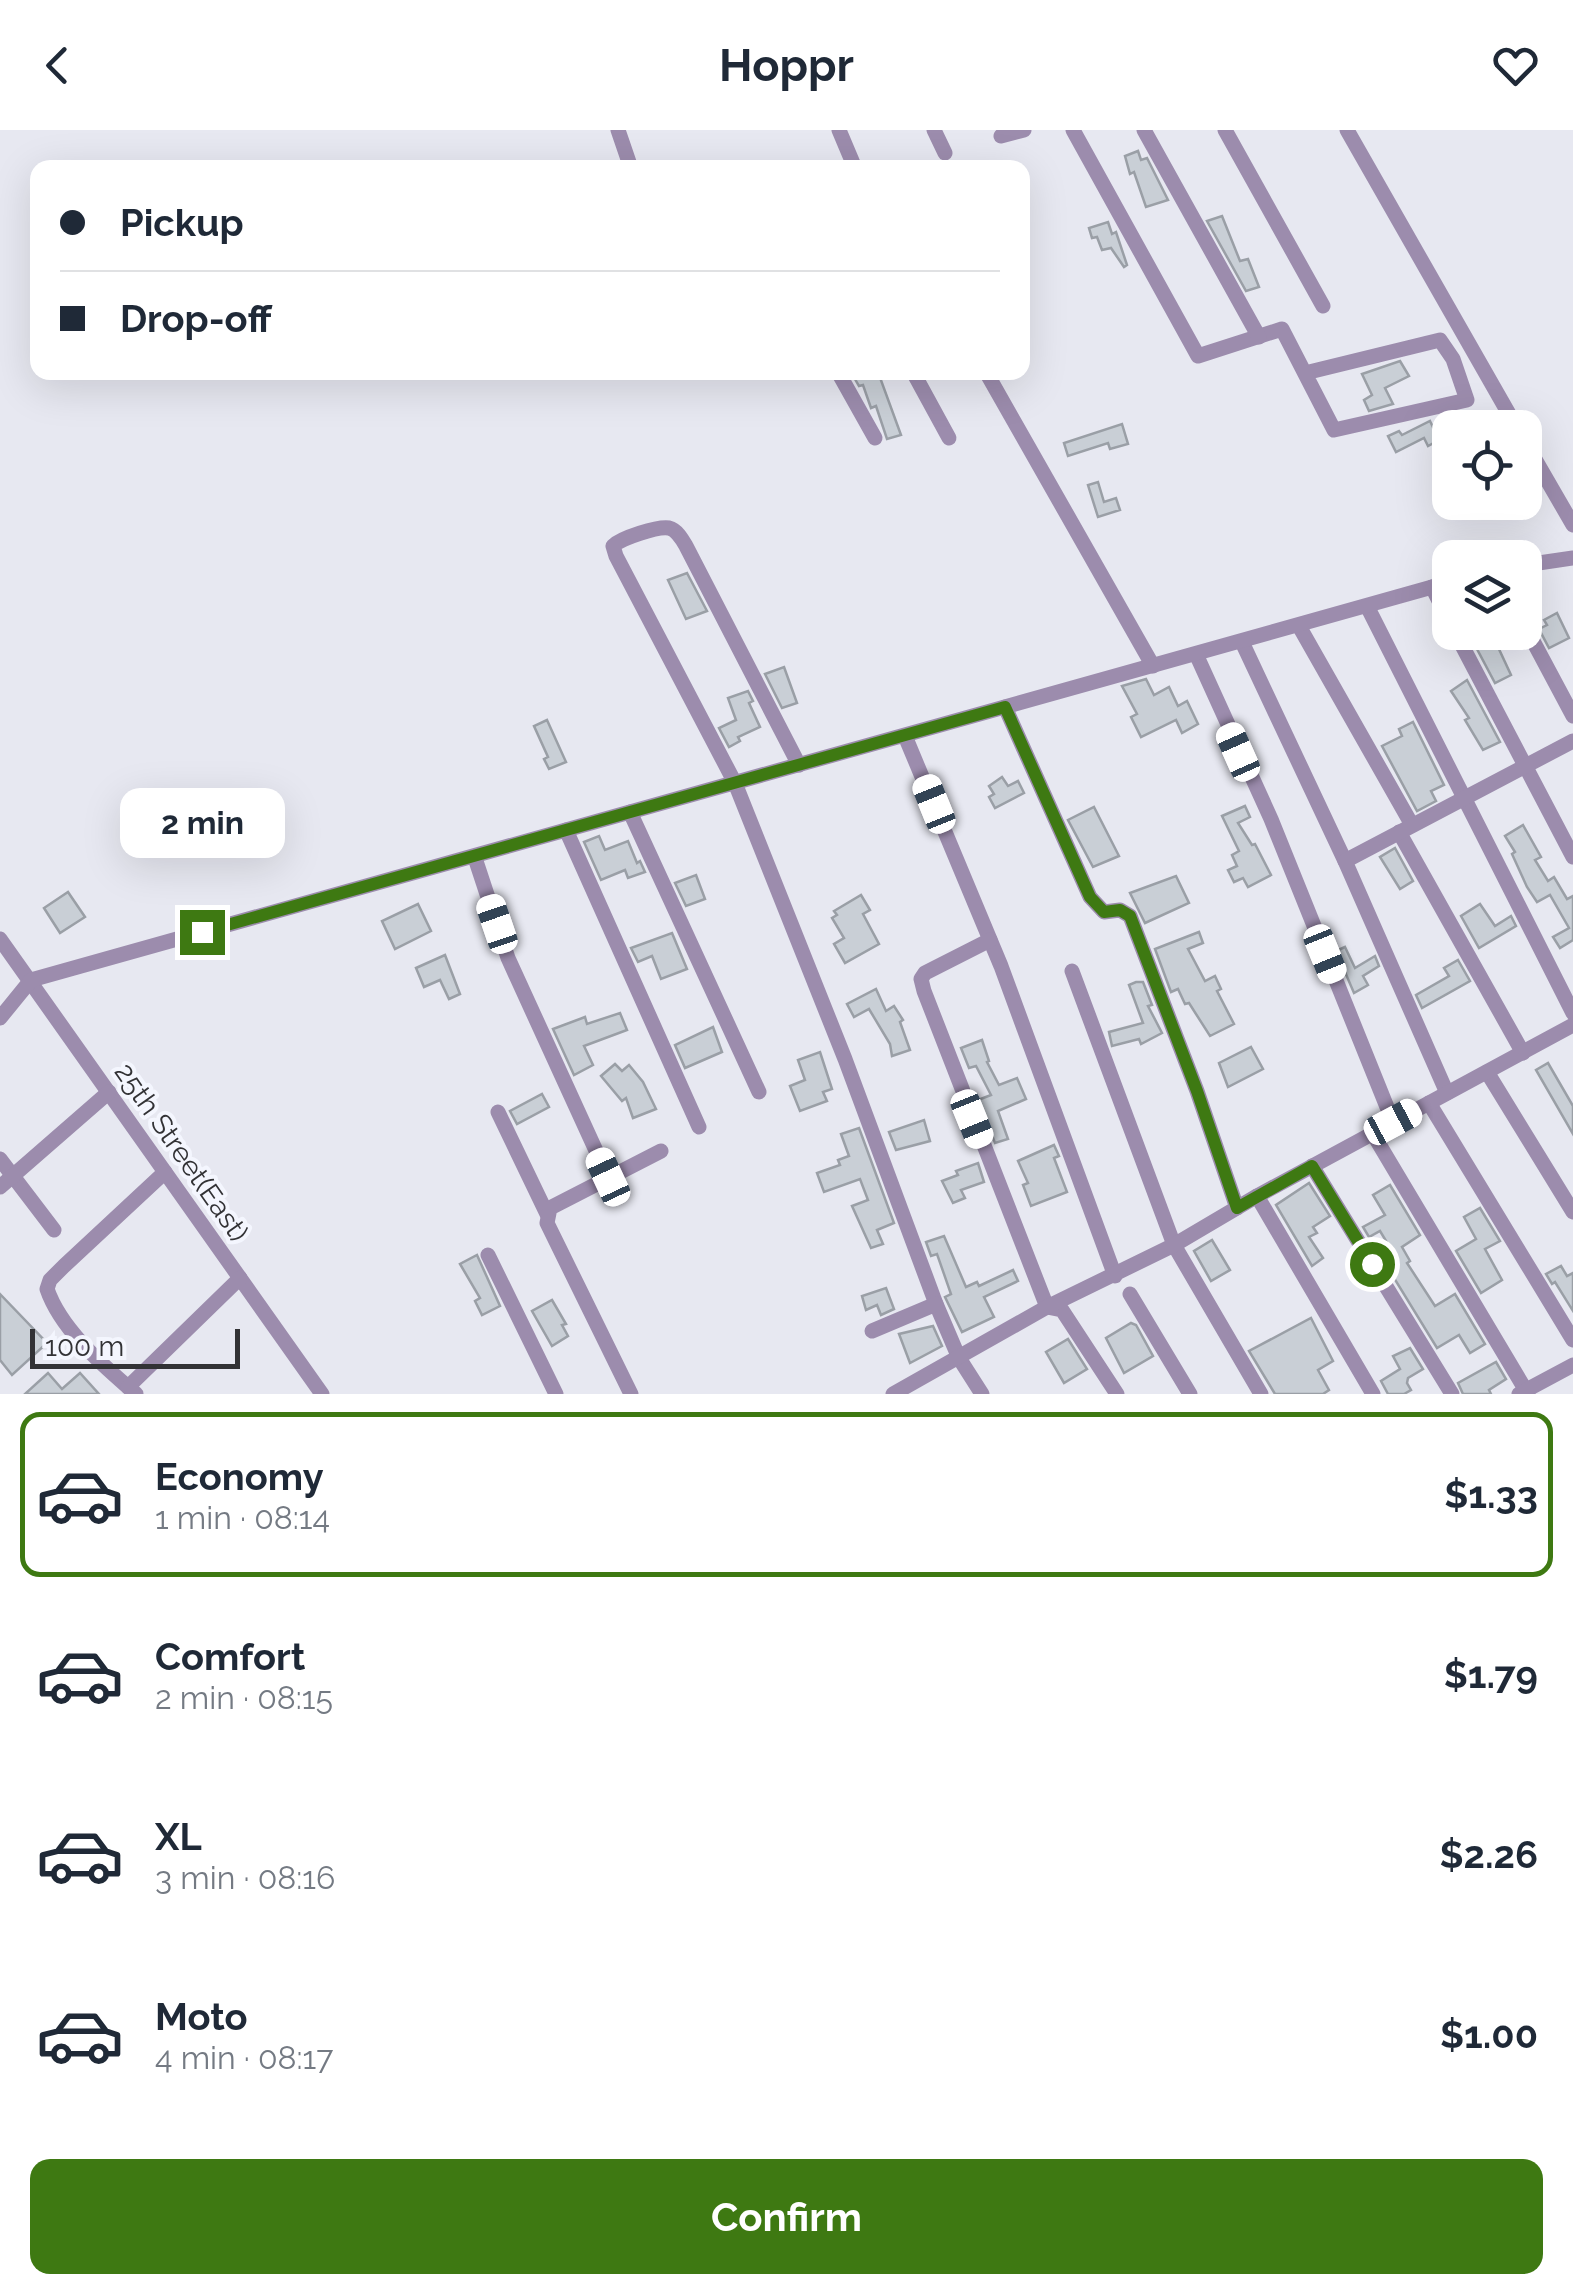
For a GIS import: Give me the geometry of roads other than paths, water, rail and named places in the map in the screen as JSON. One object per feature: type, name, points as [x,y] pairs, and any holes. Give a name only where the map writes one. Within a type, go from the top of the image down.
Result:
[{"type":"street","points":[[618,130],[629,160]]},
{"type":"street","points":[[838,130],[852,160]]},
{"type":"street","points":[[934,130],[944,153]]},
{"type":"street","points":[[1001,136],[1024,130]]},
{"type":"street","points":[[1073,130],[1198,356],[1282,329],[1304,373],[1334,430],[1468,400],[1453,359],[1440,340],[1304,373]]},
{"type":"street","points":[[1144,130],[1258,337]]},
{"type":"street","points":[[1225,130],[1323,306]]},
{"type":"street","points":[[1347,130],[1507,410]]},
{"type":"street","points":[[842,380],[875,438]]},
{"type":"street","points":[[918,380],[949,438]]},
{"type":"street","points":[[991,380],[1153,666]]},
{"type":"street","points":[[1542,472],[1573,526]]},
{"type":"street","points":[[799,765],[676,531],[667,528],[619,540],[612,546],[616,556],[735,783],[845,1058],[936,1304],[959,1358],[982,1394]]},
{"type":"street","points":[[1542,563],[1573,558]]},
{"type":"street","points":[[0,1018],[31,980],[1432,587]]},
{"type":"street","points":[[1367,606],[1573,1013]]},
{"type":"street","points":[[1299,626],[1523,1053]]},
{"type":"street","points":[[1242,642],[1345,861],[1447,1094]]},
{"type":"street","points":[[1464,650],[1573,857]]},
{"type":"street","points":[[1538,650],[1573,716]]},
{"type":"street","points":[[1196,654],[1271,819],[1393,1122]]},
{"type":"street","points":[[1005,707],[1090,897],[1104,912],[1120,910],[1130,916],[1237,1208]]},
{"type":"street","points":[[905,736],[990,940],[1115,1276]]},
{"type":"street","points":[[1345,861],[1573,741]]},
{"type":"street","points":[[630,812],[759,1092]]},
{"type":"street","points":[[566,830],[700,1127]]},
{"type":"street","points":[[474,858],[508,958],[608,1177]]},
{"type":"street","name":"25th Street(East)","points":[[0,938],[322,1394]]},
{"type":"street","points":[[990,940],[925,973],[921,980],[1047,1307]]},
{"type":"street","points":[[1072,971],[1174,1245],[1261,1394]]},
{"type":"street","points":[[895,1394],[1047,1307],[1174,1245],[1573,1024]]},
{"type":"street","points":[[1487,1072],[1573,1212]]},
{"type":"street","points":[[0,1187],[109,1092]]},
{"type":"street","points":[[1429,1103],[1573,1340]]},
{"type":"street","points":[[498,1112],[547,1214],[547,1223],[632,1394]]},
{"type":"street","points":[[1373,1134],[1524,1393],[1573,1365]]},
{"type":"street","points":[[547,1214],[550,1208],[661,1152]]},
{"type":"street","points":[[0,1159],[54,1230]]},
{"type":"street","points":[[1312,1166],[1452,1394]]},
{"type":"street","points":[[165,1172],[50,1280],[46,1289],[51,1301],[76,1334],[132,1390],[240,1278]]},
{"type":"street","points":[[1257,1196],[1373,1394]]},
{"type":"street","points":[[488,1255],[556,1394]]},
{"type":"street","points":[[1130,1294],[1190,1394]]},
{"type":"street","points":[[872,1332],[936,1304]]},
{"type":"street","points":[[1047,1307],[1062,1310],[1116,1394]]}]
